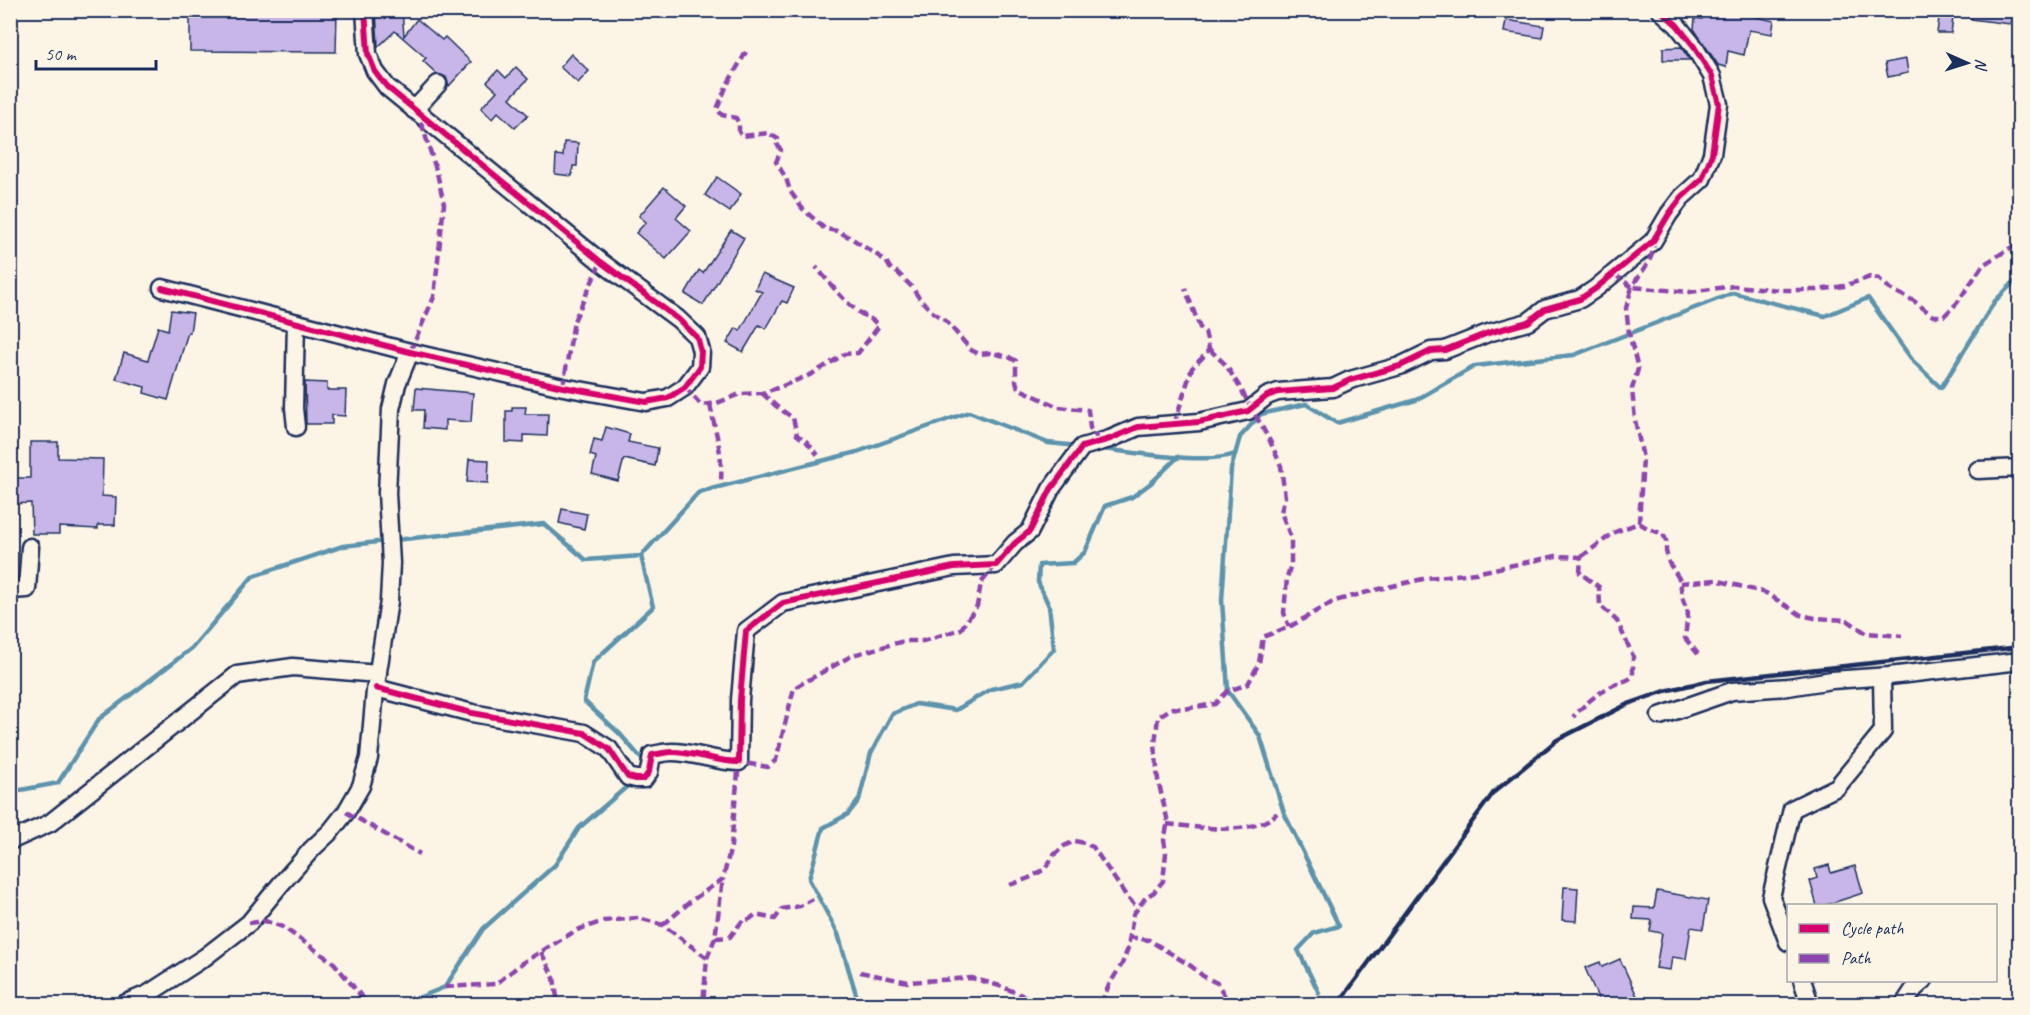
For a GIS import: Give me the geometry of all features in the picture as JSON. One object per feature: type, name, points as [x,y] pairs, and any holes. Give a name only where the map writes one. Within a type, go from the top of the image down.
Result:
[{"type":"street","points":[[162,288],[410,352],[563,387],[646,402],[668,398],[685,387],[700,367],[701,351],[697,337],[678,319],[601,262],[387,87],[375,71],[369,54],[365,10]]},
{"type":"street","points":[[10,841],[50,823],[237,675],[293,667],[377,681],[472,713],[584,733],[609,748],[628,777],[636,779],[644,779],[649,771],[652,755],[671,752],[726,762],[739,762],[740,700],[746,631],[783,603],[954,567],[996,565],[1015,543],[1030,531],[1051,489],[1082,447],[1110,439],[1138,427],[1181,424],[1231,416],[1248,411],[1267,396],[1278,392],[1334,388],[1350,380],[1400,366],[1431,351],[1444,350],[1488,333],[1528,322],[1545,309],[1580,298],[1616,273],[1653,241],[1682,197],[1702,179],[1712,154],[1719,104],[1712,76],[1693,45],[1677,25],[1660,10]]},
{"type":"street","points":[[414,110],[438,84]]},
{"type":"street","points":[[296,323],[294,408],[296,427]]},
{"type":"street","points":[[124,1005],[148,994],[205,957],[249,923],[305,856],[331,831],[346,812],[361,786],[369,758],[377,681],[389,602],[387,493],[391,409],[397,384],[410,352]]},
{"type":"street","points":[[1978,470],[2019,468]]},
{"type":"street","points":[[10,590],[27,589],[30,547]]},
{"type":"street","points":[[1660,716],[1732,691],[1788,687],[1832,680],[1882,677],[2019,661]]},
{"type":"street","points":[[1787,939],[1772,897],[1792,809],[1837,786],[1883,731],[1882,677]]},
{"type":"street","points":[[1802,982],[1810,1005]]},
{"type":"street","points":[[1904,1005],[1914,989],[1923,982]]},
{"type":"building","points":[[190,10],[337,10],[336,52],[190,51]]},
{"type":"building","points":[[376,10],[402,10],[404,36],[417,19],[442,40],[445,37],[471,62],[449,86],[446,77],[437,74],[423,61],[426,58],[395,31],[378,47]]},
{"type":"building","points":[[1702,10],[1726,10],[1774,21],[1772,34],[1749,30],[1744,55],[1728,51],[1726,67],[1718,65],[1694,29],[1695,18],[1702,19]]},
{"type":"building","points":[[1940,10],[1954,10],[1951,33],[1937,33]]},
{"type":"building","points":[[1972,10],[2012,10],[2010,24],[1971,19]]},
{"type":"building","points":[[1506,20],[1544,26],[1542,38],[1504,32]]},
{"type":"building","points":[[1681,47],[1690,60],[1663,60],[1663,48]]},
{"type":"building","points":[[571,54],[589,71],[578,83],[560,67]]},
{"type":"building","points":[[1906,59],[1908,73],[1888,77],[1885,63]]},
{"type":"building","points":[[516,67],[528,79],[510,98],[528,115],[515,128],[498,112],[492,119],[481,108],[497,91],[487,82],[498,70],[506,78]]},
{"type":"building","points":[[564,142],[578,143],[577,166],[573,166],[572,176],[555,174],[556,155],[563,156]]},
{"type":"building","points":[[717,177],[741,194],[730,212],[705,195]]},
{"type":"building","points":[[664,187],[686,206],[676,218],[691,231],[666,259],[636,233],[646,222],[639,216]]},
{"type":"building","points":[[731,230],[744,238],[703,305],[685,294],[699,270],[703,273]]},
{"type":"building","points":[[762,274],[794,288],[787,303],[782,301],[766,329],[759,325],[743,352],[727,343],[736,328],[740,331],[762,292],[755,289]]},
{"type":"building","points":[[171,310],[193,313],[190,332],[188,332],[168,400],[144,393],[145,387],[116,379],[124,353],[148,360],[158,327],[168,330]]},
{"type":"building","points":[[305,382],[327,383],[327,390],[346,390],[345,416],[332,415],[332,424],[306,424]]},
{"type":"building","points":[[416,388],[473,393],[471,422],[445,420],[445,430],[423,428],[424,410],[414,410]]},
{"type":"building","points":[[512,407],[526,407],[525,414],[548,414],[547,436],[524,435],[524,443],[506,442],[506,411],[512,411]]},
{"type":"building","points":[[606,427],[630,434],[628,442],[658,448],[655,466],[624,459],[618,481],[592,474],[596,457],[590,455],[594,439],[602,441]]},
{"type":"building","points":[[30,442],[58,442],[58,458],[103,459],[102,496],[116,497],[115,525],[98,525],[98,529],[59,527],[59,534],[32,534],[31,503],[10,504],[10,478],[30,478]]},
{"type":"building","points":[[469,459],[489,460],[488,483],[467,482]]},
{"type":"building","points":[[562,509],[587,514],[584,529],[559,523]]},
{"type":"building","points":[[1829,865],[1831,873],[1855,866],[1863,893],[1829,904],[1816,904],[1810,881],[1817,878],[1815,869]]},
{"type":"building","points":[[1564,887],[1578,888],[1576,921],[1562,920]]},
{"type":"building","points":[[1657,891],[1708,900],[1703,929],[1691,927],[1686,959],[1672,957],[1670,970],[1656,968],[1662,933],[1650,931],[1652,920],[1633,919],[1634,907],[1654,908]]},
{"type":"building","points":[[1620,959],[1637,996],[1618,1005],[1601,1005],[1585,968],[1600,962],[1602,967]]},
{"type":"waterway","points":[[1319,993],[1298,950],[1314,933],[1339,926],[1284,813],[1260,736],[1228,691],[1222,600],[1231,469],[1240,437],[1261,414],[1306,404],[1337,423],[1416,400],[1475,366],[1574,355],[1733,293],[1825,316],[1868,298],[1913,361],[1941,388],[1995,301],[2020,276]]},
{"type":"waterway","points":[[395,540],[544,524],[586,560],[641,556],[699,492],[857,452],[969,412],[1048,443],[1078,446]]},
{"type":"waterway","points":[[1101,449],[1189,458],[1222,457],[1235,454]]},
{"type":"waterway","points":[[859,1004],[838,934],[809,879],[823,828],[848,814],[859,800],[871,753],[892,714],[916,704],[956,710],[991,689],[1023,682],[1054,649],[1049,606],[1038,582],[1039,565],[1073,563],[1085,552],[1105,506],[1132,497],[1151,483],[1178,457]]},
{"type":"waterway","points":[[10,792],[58,783],[99,719],[192,648],[253,576],[343,546],[386,541]]},
{"type":"waterway","points":[[641,556],[653,607],[593,662],[584,701],[620,734],[646,764]]},
{"type":"waterway","points":[[403,1004],[445,987],[483,929],[555,865],[579,828],[631,783]]},
{"type":"railway","points":[[1338,1004],[1494,792],[1557,740],[1628,704],[1665,691],[1707,681],[2020,647]]},
{"type":"marked path","points":[[746,52],[727,85],[717,109],[722,115],[736,118],[739,132],[743,136],[768,133],[778,139],[777,144],[781,150],[776,162],[786,178],[790,191],[802,208],[825,229],[837,231],[851,238],[886,261],[890,268],[913,288],[931,311],[946,321],[971,350],[979,354],[992,353],[1009,357],[1016,361],[1018,388],[1058,407],[1088,410],[1090,428],[1100,442]]},
{"type":"marked path","points":[[410,352],[434,297],[444,204],[419,115]]},
{"type":"marked path","points":[[1615,273],[1632,287],[1650,260],[1653,241]]},
{"type":"marked path","points":[[1581,557],[1615,532],[1639,523],[1643,458],[1635,420],[1632,389],[1638,369],[1629,333],[1626,308],[1632,287],[1689,292],[1734,286],[1818,290],[1844,286],[1870,277],[1879,279],[1890,289],[1914,301],[1933,316],[1944,316],[1957,303],[1983,265],[2020,242]]},
{"type":"marked path","points":[[563,387],[574,321],[601,262]]},
{"type":"marked path","points":[[685,387],[701,405],[717,403],[740,394],[762,393],[780,387],[812,374],[845,354],[858,353],[879,326],[850,305],[816,267]]},
{"type":"marked path","points":[[1174,425],[1192,368],[1209,349],[1205,332],[1200,328],[1185,288]]},
{"type":"marked path","points":[[1209,349],[1226,365],[1239,386],[1270,441],[1281,466],[1285,497],[1281,512],[1291,538],[1291,564],[1287,578],[1284,613],[1289,627]]},
{"type":"marked path","points":[[762,393],[793,418],[797,435],[806,441],[818,455]]},
{"type":"marked path","points":[[710,404],[720,451],[721,481]]},
{"type":"marked path","points":[[1639,523],[1663,534],[1666,540],[1669,563],[1680,580],[1682,597],[1688,613],[1685,638],[1698,654]]},
{"type":"marked path","points":[[1101,1004],[1128,948],[1133,915],[1146,897],[1154,892],[1163,881],[1166,853],[1164,840],[1168,822],[1158,780],[1155,744],[1158,717],[1172,708],[1183,709],[1215,704],[1228,691],[1248,684],[1259,663],[1263,637],[1289,627],[1335,601],[1375,590],[1427,578],[1475,573],[1556,556],[1581,557],[1580,573],[1599,587],[1600,605],[1617,621],[1633,656],[1633,676],[1598,694],[1573,717]]},
{"type":"marked path","points":[[663,925],[691,901],[723,879],[731,846],[739,762],[768,767],[776,760],[794,688],[853,655],[904,641],[923,641],[961,629],[977,606],[981,583],[996,565]]},
{"type":"marked path","points":[[1680,583],[1716,580],[1766,593],[1801,615],[1847,620],[1866,633],[1902,636]]},
{"type":"marked path","points":[[346,812],[420,854]]},
{"type":"marked path","points":[[1167,824],[1225,829],[1240,828],[1267,820],[1277,813]]},
{"type":"marked path","points":[[1010,885],[1045,869],[1054,855],[1064,846],[1075,841],[1093,847],[1127,897],[1138,908]]},
{"type":"marked path","points":[[707,958],[715,938],[723,879]]},
{"type":"marked path","points":[[715,938],[730,937],[743,920],[755,915],[775,919],[782,909],[800,906],[813,899]]},
{"type":"marked path","points":[[445,987],[496,984],[522,963],[577,930],[604,921],[639,918],[663,925],[707,958],[703,1004]]},
{"type":"marked path","points":[[249,923],[265,921],[283,927],[334,963],[366,1002],[371,1004]]},
{"type":"marked path","points":[[1128,937],[1149,940],[1217,983],[1230,1004]]},
{"type":"marked path","points":[[541,952],[554,978],[558,1004]]},
{"type":"marked path","points":[[860,972],[908,982],[972,978],[1000,986],[1044,1004]]},
{"type":"cycle path","points":[[162,288],[410,352],[563,387],[646,402],[668,398],[685,387],[700,367],[701,351],[697,337],[678,319],[601,262],[387,87],[375,71],[368,54],[365,10]]},
{"type":"cycle path","points":[[376,688],[472,713],[584,733],[609,749],[628,777],[636,779],[644,779],[649,772],[652,755],[664,753],[681,752],[739,762],[740,700],[746,631],[783,603],[954,567],[996,565],[1015,543],[1030,531],[1051,489],[1082,447],[1110,439],[1138,427],[1199,422],[1248,411],[1267,396],[1278,392],[1333,388],[1350,380],[1400,366],[1431,351],[1445,350],[1488,333],[1528,322],[1545,309],[1580,299],[1595,289],[1653,241],[1682,197],[1702,179],[1712,154],[1719,104],[1712,76],[1693,45],[1677,25],[1660,10]]}]
